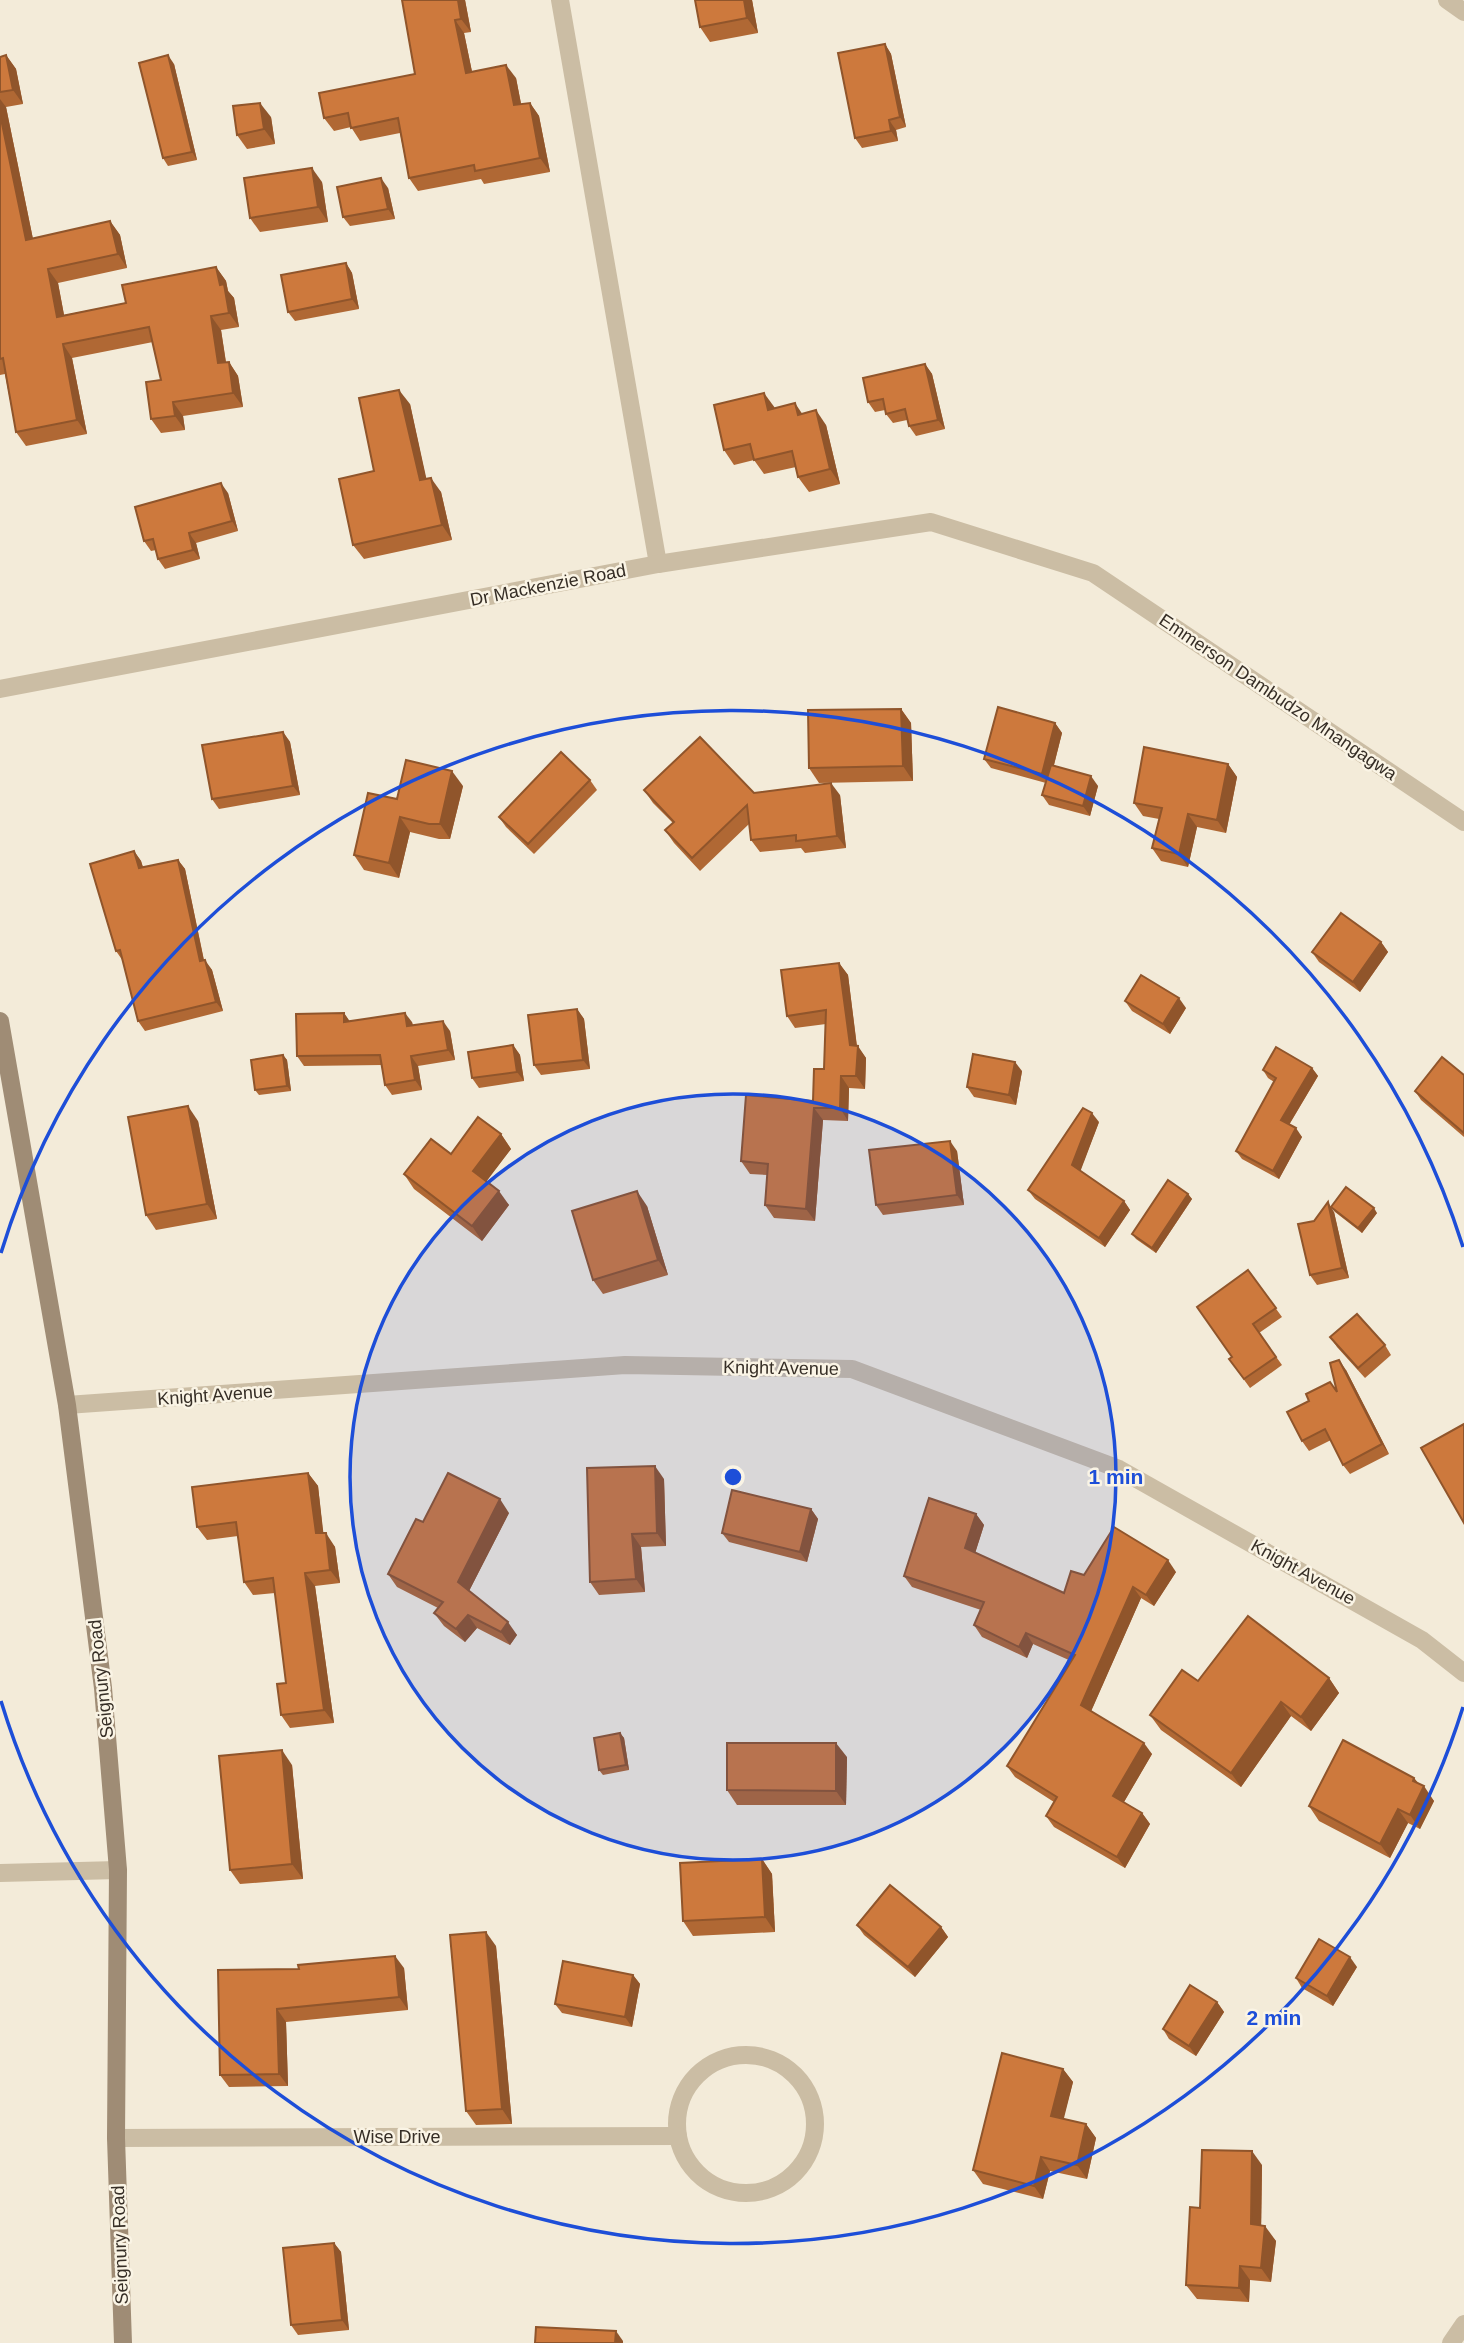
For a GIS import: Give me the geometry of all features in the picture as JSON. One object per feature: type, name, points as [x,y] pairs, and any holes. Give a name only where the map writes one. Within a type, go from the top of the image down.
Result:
[{"type":"main road","name":"Seignury Road","points":[[0,1021],[67,1405],[103,1688],[118,1870],[116,2138],[123,2343]]},
{"type":"street","points":[[560,0],[659,564]]},
{"type":"street","points":[[1447,0],[1464,12]]},
{"type":"street","name":"Dr Mackenzie Road","points":[[0,689],[659,564],[932,522],[1093,573]]},
{"type":"street","name":"Emmerson Dambudzo Mnangagwa","points":[[1093,573],[1464,822]]},
{"type":"street","name":"Knight Avenue","points":[[67,1405],[625,1365],[852,1369],[1119,1469],[1422,1640],[1464,1673]]},
{"type":"street","points":[[0,1873],[118,1870]]},
{"type":"street","points":[[737,2054],[759,2055],[780,2063],[798,2077],[810,2096],[815,2119],[813,2142],[803,2164],[787,2180],[766,2190],[754,2192],[743,2193],[720,2188],[700,2176],[685,2158],[678,2136],[677,2113],[684,2092],[697,2074],[715,2061],[737,2054]]},
{"type":"street","name":"Wise Drive","points":[[116,2138],[678,2136]]},
{"type":"street","points":[[1451,2343],[1464,2324]]},
{"type":"building","points":[[402,0],[458,0],[461,19],[455,20],[466,73],[506,65],[514,105],[530,103],[540,158],[475,171],[474,165],[409,178],[398,118],[351,128],[348,113],[324,118],[319,93],[415,74]]},
{"type":"building","points":[[695,0],[744,0],[747,18],[700,27]]},
{"type":"building","points":[[885,44],[900,117],[889,120],[891,131],[855,138],[838,53]]},
{"type":"building","points":[[6,55],[13,90],[0,92],[0,57]]},
{"type":"building","points":[[168,55],[192,152],[163,158],[139,63]]},
{"type":"building","points":[[260,103],[264,129],[237,135],[233,106]]},
{"type":"building","points":[[0,114],[26,240],[110,221],[118,254],[48,269],[57,317],[126,303],[122,285],[216,267],[220,285],[224,284],[229,313],[211,316],[218,363],[229,362],[233,393],[173,402],[175,416],[151,419],[146,382],[161,380],[149,327],[63,344],[77,420],[16,432],[3,358],[0,359]]},
{"type":"building","points":[[312,168],[318,207],[250,218],[244,178]]},
{"type":"building","points":[[381,178],[388,209],[343,217],[337,187]]},
{"type":"building","points":[[346,263],[352,299],[288,312],[281,275]]},
{"type":"building","points":[[925,364],[938,420],[909,426],[905,409],[886,414],[883,399],[868,402],[863,378]]},
{"type":"building","points":[[399,390],[420,480],[431,478],[442,525],[353,545],[339,479],[374,471],[359,398]]},
{"type":"building","points":[[764,393],[768,410],[795,403],[798,415],[816,410],[830,469],[798,477],[792,451],[754,460],[750,444],[724,450],[714,405]]},
{"type":"building","points":[[221,483],[232,521],[189,533],[193,550],[158,559],[153,539],[144,541],[135,507]]},
{"type":"building","points":[[998,707],[1055,723],[1042,774],[984,759]]},
{"type":"building","points":[[901,709],[903,766],[809,768],[808,710]]},
{"type":"building","points":[[283,732],[293,786],[212,799],[202,745]]},
{"type":"building","points":[[700,737],[754,793],[831,783],[837,836],[796,841],[796,835],[751,840],[747,805],[692,858],[665,830],[674,822],[644,790]]},
{"type":"building","points":[[1144,747],[1228,764],[1217,820],[1188,814],[1179,854],[1152,848],[1162,808],[1134,803]]},
{"type":"building","points":[[561,752],[590,780],[528,844],[499,817]]},
{"type":"building","points":[[406,760],[452,771],[440,824],[400,817],[389,863],[354,855],[368,793],[397,799]]},
{"type":"building","points":[[1051,765],[1091,776],[1083,806],[1042,795]]},
{"type":"building","points":[[134,851],[139,868],[178,860],[200,961],[205,960],[216,1002],[138,1021],[120,950],[116,951],[90,864]]},
{"type":"building","points":[[1341,913],[1381,942],[1353,982],[1312,952]]},
{"type":"building","points":[[839,963],[850,1045],[858,1046],[856,1076],[841,1076],[840,1108],[814,1108],[806,1209],[765,1205],[768,1164],[741,1161],[746,1095],[813,1101],[814,1069],[824,1069],[826,1010],[787,1016],[781,970]]},
{"type":"building","points":[[1141,975],[1179,998],[1163,1024],[1125,1001]]},
{"type":"building","points":[[577,1009],[583,1060],[534,1065],[528,1015]]},
{"type":"building","points":[[344,1013],[344,1022],[405,1013],[407,1026],[443,1021],[448,1050],[411,1056],[415,1080],[385,1085],[380,1055],[297,1056],[296,1014]]},
{"type":"building","points":[[513,1045],[517,1072],[472,1078],[468,1052]]},
{"type":"building","points":[[1276,1047],[1312,1068],[1281,1120],[1296,1128],[1273,1171],[1236,1151],[1276,1078],[1263,1070]]},
{"type":"building","points":[[973,1054],[1015,1062],[1009,1095],[967,1087]]},
{"type":"building","points":[[283,1055],[287,1086],[255,1090],[251,1060]]},
{"type":"building","points":[[1442,1057],[1464,1075],[1464,1133],[1415,1091]]},
{"type":"building","points":[[188,1106],[207,1204],[146,1215],[128,1117]]},
{"type":"building","points":[[1083,1108],[1092,1113],[1072,1165],[1124,1201],[1099,1238],[1028,1190]]},
{"type":"building","points":[[478,1117],[501,1134],[473,1171],[499,1191],[472,1226],[404,1174],[431,1139],[451,1154]]},
{"type":"building","points":[[950,1141],[957,1195],[876,1205],[869,1150]]},
{"type":"building","points":[[1168,1180],[1188,1194],[1152,1248],[1132,1234]]},
{"type":"building","points":[[1346,1187],[1374,1208],[1358,1228],[1331,1207]]},
{"type":"building","points":[[637,1191],[658,1260],[593,1280],[572,1211]]},
{"type":"building","points":[[1328,1202],[1342,1268],[1310,1275],[1298,1224],[1314,1221]]},
{"type":"building","points":[[1248,1270],[1276,1308],[1253,1324],[1276,1357],[1244,1379],[1197,1307]]},
{"type":"building","points":[[1357,1314],[1385,1345],[1358,1368],[1330,1337]]},
{"type":"building","points":[[1339,1360],[1382,1444],[1343,1465],[1325,1429],[1302,1441],[1287,1412],[1309,1401],[1306,1394],[1330,1382],[1337,1392],[1330,1363]]},
{"type":"building","points":[[1464,1424],[1464,1523],[1421,1448]]},
{"type":"building","points":[[655,1466],[657,1533],[632,1534],[636,1579],[590,1582],[587,1468]]},
{"type":"building","points":[[308,1473],[316,1533],[326,1533],[330,1570],[305,1573],[324,1710],[281,1715],[277,1684],[286,1683],[273,1578],[244,1582],[236,1522],[197,1527],[192,1487]]},
{"type":"building","points":[[448,1473],[500,1499],[458,1582],[508,1622],[501,1632],[468,1615],[456,1629],[434,1613],[443,1602],[388,1574],[416,1519],[423,1522]]},
{"type":"building","points":[[732,1490],[811,1509],[800,1552],[722,1533]]},
{"type":"building","points":[[929,1498],[976,1514],[965,1548],[1064,1593],[1071,1571],[1084,1575],[1114,1527],[1168,1560],[1146,1595],[1133,1587],[1081,1705],[1144,1743],[1113,1796],[1142,1813],[1117,1857],[1046,1816],[1057,1797],[1007,1766],[1075,1655],[1026,1633],[1019,1647],[974,1625],[984,1602],[904,1576]]},
{"type":"building","points":[[1248,1616],[1329,1678],[1301,1717],[1281,1702],[1231,1773],[1150,1715],[1182,1670],[1198,1681]]},
{"type":"building","points":[[620,1733],[626,1765],[599,1770],[594,1738]]},
{"type":"building","points":[[1343,1740],[1424,1786],[1410,1815],[1398,1809],[1380,1844],[1309,1806]]},
{"type":"building","points":[[727,1743],[836,1743],[836,1791],[727,1790]]},
{"type":"building","points":[[282,1750],[292,1864],[230,1870],[219,1756]]},
{"type":"building","points":[[762,1859],[765,1917],[683,1921],[680,1863]]},
{"type":"building","points":[[890,1885],[941,1927],[908,1967],[857,1925]]},
{"type":"building","points":[[486,1932],[502,2109],[466,2111],[450,1935]]},
{"type":"building","points":[[1319,1939],[1350,1957],[1327,1996],[1296,1978]]},
{"type":"building","points":[[395,1956],[399,1997],[277,2009],[279,2074],[220,2075],[218,1970],[299,1969],[298,1965]]},
{"type":"building","points":[[563,1961],[633,1975],[625,2017],[555,2004]]},
{"type":"building","points":[[1190,1985],[1217,2002],[1189,2046],[1163,2029]]},
{"type":"building","points":[[1002,2053],[1063,2069],[1051,2116],[1086,2124],[1077,2165],[1041,2157],[1034,2186],[973,2170]]},
{"type":"building","points":[[1202,2150],[1252,2151],[1251,2224],[1265,2226],[1261,2268],[1240,2266],[1239,2288],[1186,2285],[1190,2207],[1200,2208]]},
{"type":"building","points":[[334,2243],[342,2320],[291,2325],[283,2248]]},
{"type":"building","points":[[536,2327],[616,2331],[615,2343],[535,2343]]}]
